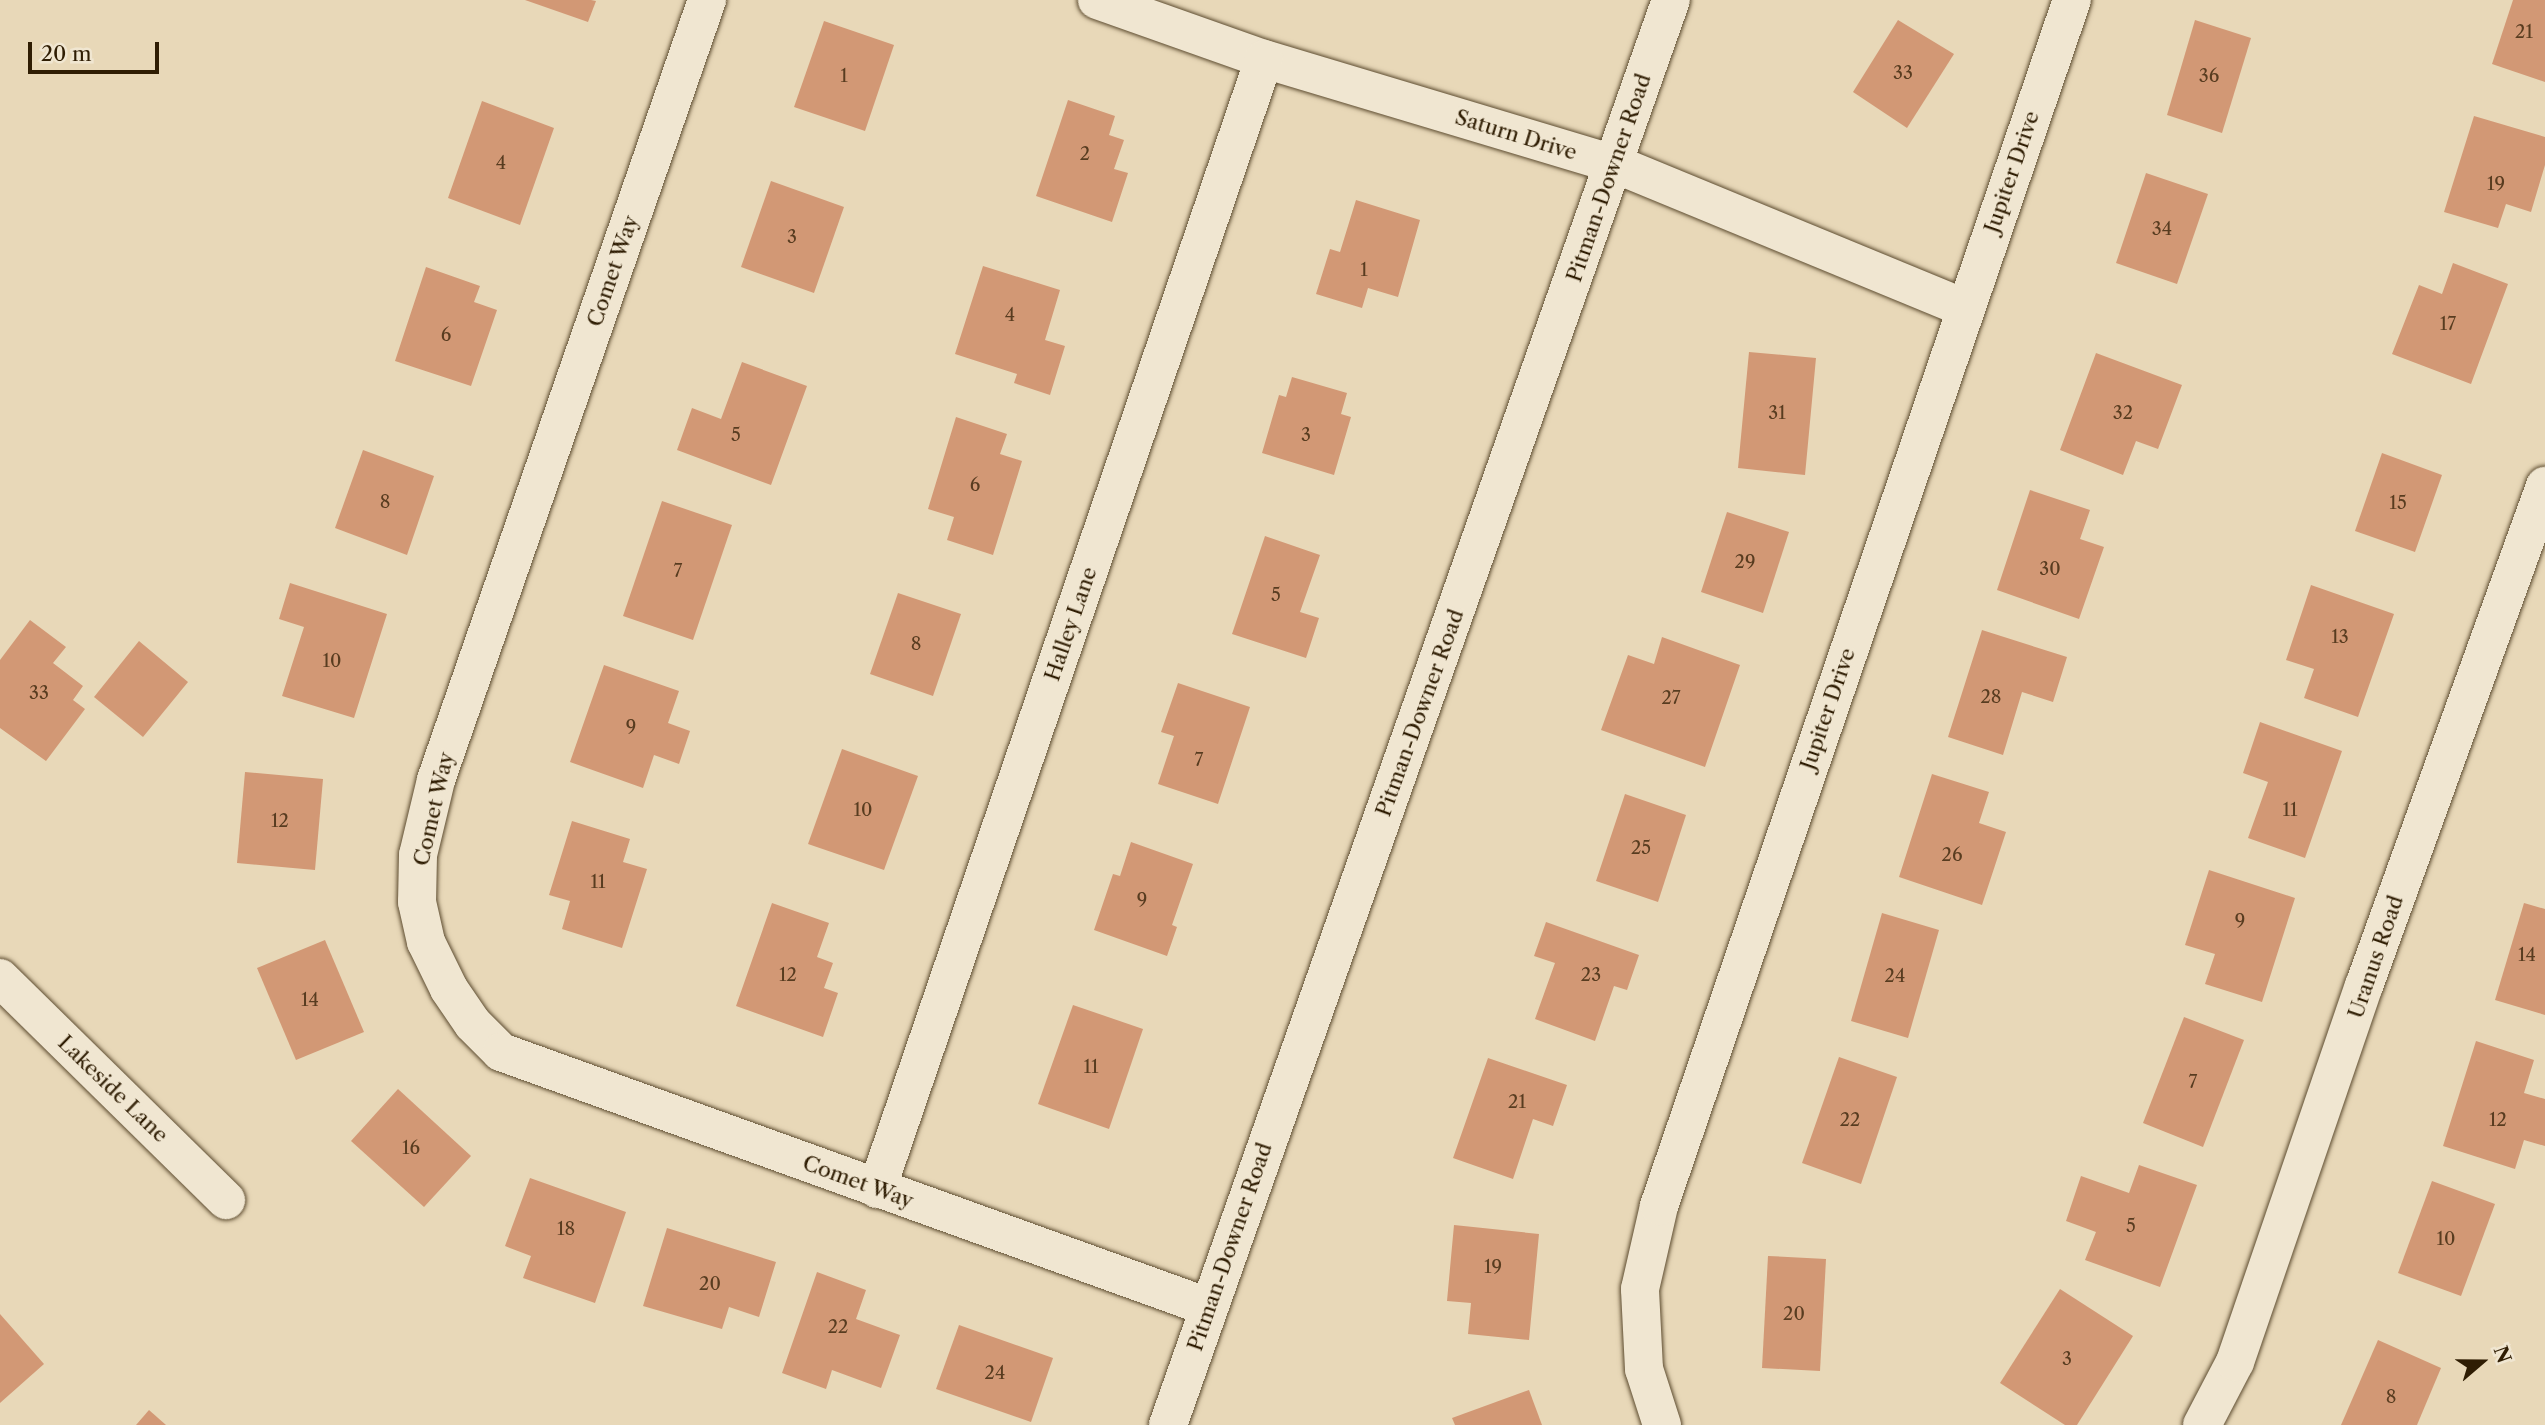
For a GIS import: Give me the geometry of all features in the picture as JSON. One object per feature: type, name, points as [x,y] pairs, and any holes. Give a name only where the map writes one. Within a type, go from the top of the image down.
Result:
[{"type":"street","name":"Comet Way","points":[[707,0],[436,780],[418,855],[417,902],[426,942],[449,989],[473,1024],[501,1052],[1208,1307]]},
{"type":"street","name":"Saturn Drive","points":[[1097,0],[1264,59],[1615,164],[1965,308]]},
{"type":"street","name":"Pitman-Downer Road","points":[[1168,1425],[1671,0]]},
{"type":"street","name":"Jupiter Drive","points":[[1662,1425],[1644,1369],[1640,1289],[1659,1206],[2072,0]]},
{"type":"street","name":"Halley Lane","points":[[877,1189],[1264,59]]},
{"type":"street","name":"Uranus Road","points":[[2202,1425],[2235,1362],[2364,986],[2545,486]]},
{"type":"street","name":"Lakeside Lane","points":[[0,978],[226,1200]]},
{"type":"building","points":[[525,0],[591,0],[596,1],[588,22]]},
{"type":"building","points":[[2513,0],[2545,0],[2545,82],[2492,64]]},
{"type":"building","points":[[1898,20],[1954,54],[1907,128],[1853,92]]},
{"type":"building","points":[[2195,20],[2251,38],[2222,133],[2167,115]]},
{"type":"building","points":[[824,21],[894,45],[865,131],[794,107]]},
{"type":"building","points":[[1068,100],[1115,116],[1109,135],[1124,140],[1114,169],[1128,173],[1112,222],[1036,196]]},
{"type":"building","points":[[482,101],[554,128],[520,225],[448,198]]},
{"type":"building","points":[[2474,116],[2545,137],[2545,165],[2531,212],[2506,204],[2498,228],[2444,212]]},
{"type":"building","points":[[2146,173],[2208,194],[2177,284],[2116,263]]},
{"type":"building","points":[[771,181],[844,207],[814,293],[741,267]]},
{"type":"building","points":[[1356,200],[1420,220],[1398,297],[1368,288],[1362,308],[1316,294],[1330,249],[1340,252]]},
{"type":"building","points":[[2453,263],[2508,284],[2471,384],[2392,354],[2419,285],[2442,294]]},
{"type":"building","points":[[983,266],[1060,290],[1045,340],[1065,346],[1050,395],[1014,383],[1017,374],[955,354]]},
{"type":"building","points":[[426,267],[480,286],[474,302],[497,310],[471,386],[395,361]]},
{"type":"building","points":[[1749,352],[1816,358],[1805,475],[1738,468]]},
{"type":"building","points":[[2096,353],[2182,385],[2158,449],[2136,441],[2123,475],[2060,450]]},
{"type":"building","points":[[742,362],[807,386],[771,485],[677,450],[692,408],[721,419]]},
{"type":"building","points":[[1292,377],[1347,393],[1341,414],[1351,417],[1334,475],[1262,453],[1279,395],[1286,397]]},
{"type":"building","points":[[956,417],[1007,434],[1000,454],[1022,461],[993,555],[947,540],[954,517],[928,509]]},
{"type":"building","points":[[363,450],[434,476],[407,555],[335,528]]},
{"type":"building","points":[[2382,453],[2442,475],[2415,552],[2355,531]]},
{"type":"building","points":[[2030,490],[2090,510],[2080,539],[2104,547],[2079,619],[1997,590]]},
{"type":"building","points":[[662,501],[732,525],[693,640],[623,616]]},
{"type":"building","points":[[1727,512],[1789,532],[1763,613],[1701,592]]},
{"type":"building","points":[[1265,536],[1320,555],[1300,612],[1319,618],[1306,658],[1232,634]]},
{"type":"building","points":[[290,583],[387,614],[354,718],[282,696],[304,627],[279,619]]},
{"type":"building","points":[[2311,585],[2394,614],[2358,717],[2304,698],[2314,669],[2286,660]]},
{"type":"building","points":[[898,593],[961,614],[933,696],[870,674]]},
{"type":"building","points":[[30,620],[66,647],[53,663],[83,686],[73,700],[85,709],[46,761],[0,728],[0,660]]},
{"type":"building","points":[[1982,630],[2067,657],[2053,702],[2022,692],[2003,755],[1948,737]]},
{"type":"building","points":[[1662,637],[1740,665],[1705,767],[1601,730],[1628,655],[1654,664]]},
{"type":"building","points":[[139,641],[188,682],[143,737],[94,697]]},
{"type":"building","points":[[604,665],[679,691],[668,723],[690,731],[679,764],[654,755],[643,788],[570,762]]},
{"type":"building","points":[[1178,683],[1250,707],[1218,804],[1158,784],[1174,736],[1161,732]]},
{"type":"building","points":[[2260,722],[2342,751],[2305,858],[2248,838],[2268,782],[2243,773]]},
{"type":"building","points":[[842,749],[918,776],[884,870],[808,844]]},
{"type":"building","points":[[245,772],[323,779],[315,870],[237,863]]},
{"type":"building","points":[[1932,774],[1989,792],[1979,823],[2006,832],[1982,905],[1899,877]]},
{"type":"building","points":[[1625,794],[1686,815],[1658,902],[1596,881]]},
{"type":"building","points":[[572,821],[630,839],[623,862],[647,869],[622,948],[562,929],[570,901],[549,895]]},
{"type":"building","points":[[1131,842],[1193,864],[1172,925],[1177,927],[1167,956],[1094,930],[1113,874],[1120,876]]},
{"type":"building","points":[[2209,870],[2295,898],[2262,1002],[2205,984],[2215,954],[2185,945]]},
{"type":"building","points":[[772,903],[829,923],[817,957],[833,963],[824,988],[838,993],[823,1037],[736,1006]]},
{"type":"building","points":[[2524,903],[2545,909],[2545,1015],[2495,1000]]},
{"type":"building","points":[[1882,913],[1939,930],[1908,1038],[1851,1021]]},
{"type":"building","points":[[1546,922],[1639,955],[1627,990],[1614,986],[1595,1041],[1535,1019],[1555,963],[1534,956]]},
{"type":"building","points":[[325,940],[364,1032],[296,1060],[257,968]]},
{"type":"building","points":[[1073,1005],[1143,1029],[1109,1129],[1038,1104]]},
{"type":"building","points":[[2184,1017],[2244,1040],[2203,1147],[2143,1123]]},
{"type":"building","points":[[2476,1041],[2534,1060],[2524,1093],[2545,1099],[2545,1146],[2524,1140],[2515,1169],[2443,1146]]},
{"type":"building","points":[[1839,1057],[1897,1077],[1861,1184],[1802,1163]]},
{"type":"building","points":[[1488,1058],[1567,1085],[1553,1126],[1533,1119],[1513,1179],[1453,1158]]},
{"type":"building","points":[[398,1089],[471,1156],[424,1207],[351,1141]]},
{"type":"building","points":[[2139,1165],[2197,1185],[2160,1287],[2085,1260],[2096,1232],[2066,1221],[2081,1176],[2129,1193]]},
{"type":"building","points":[[530,1178],[626,1212],[595,1303],[523,1278],[531,1256],[505,1246]]},
{"type":"building","points":[[2432,1181],[2495,1204],[2461,1296],[2398,1273]]},
{"type":"building","points":[[1454,1225],[1539,1234],[1529,1340],[1468,1334],[1471,1303],[1447,1301]]},
{"type":"building","points":[[667,1228],[776,1262],[759,1317],[729,1307],[722,1329],[643,1306]]},
{"type":"building","points":[[1768,1256],[1826,1259],[1820,1371],[1762,1368]]},
{"type":"building","points":[[817,1272],[866,1290],[856,1319],[900,1335],[881,1388],[832,1370],[826,1389],[782,1373]]},
{"type":"building","points":[[2060,1289],[2133,1336],[2077,1425],[2065,1425],[2000,1383]]},
{"type":"building","points":[[0,1314],[44,1364],[0,1403]]},
{"type":"building","points":[[959,1325],[1053,1358],[1031,1422],[936,1389]]},
{"type":"building","points":[[2378,1340],[2441,1368],[2417,1425],[2341,1425]]},
{"type":"building","points":[[1529,1390],[1542,1425],[1455,1425],[1452,1418]]},
{"type":"building","points":[[149,1410],[166,1425],[136,1425]]}]
